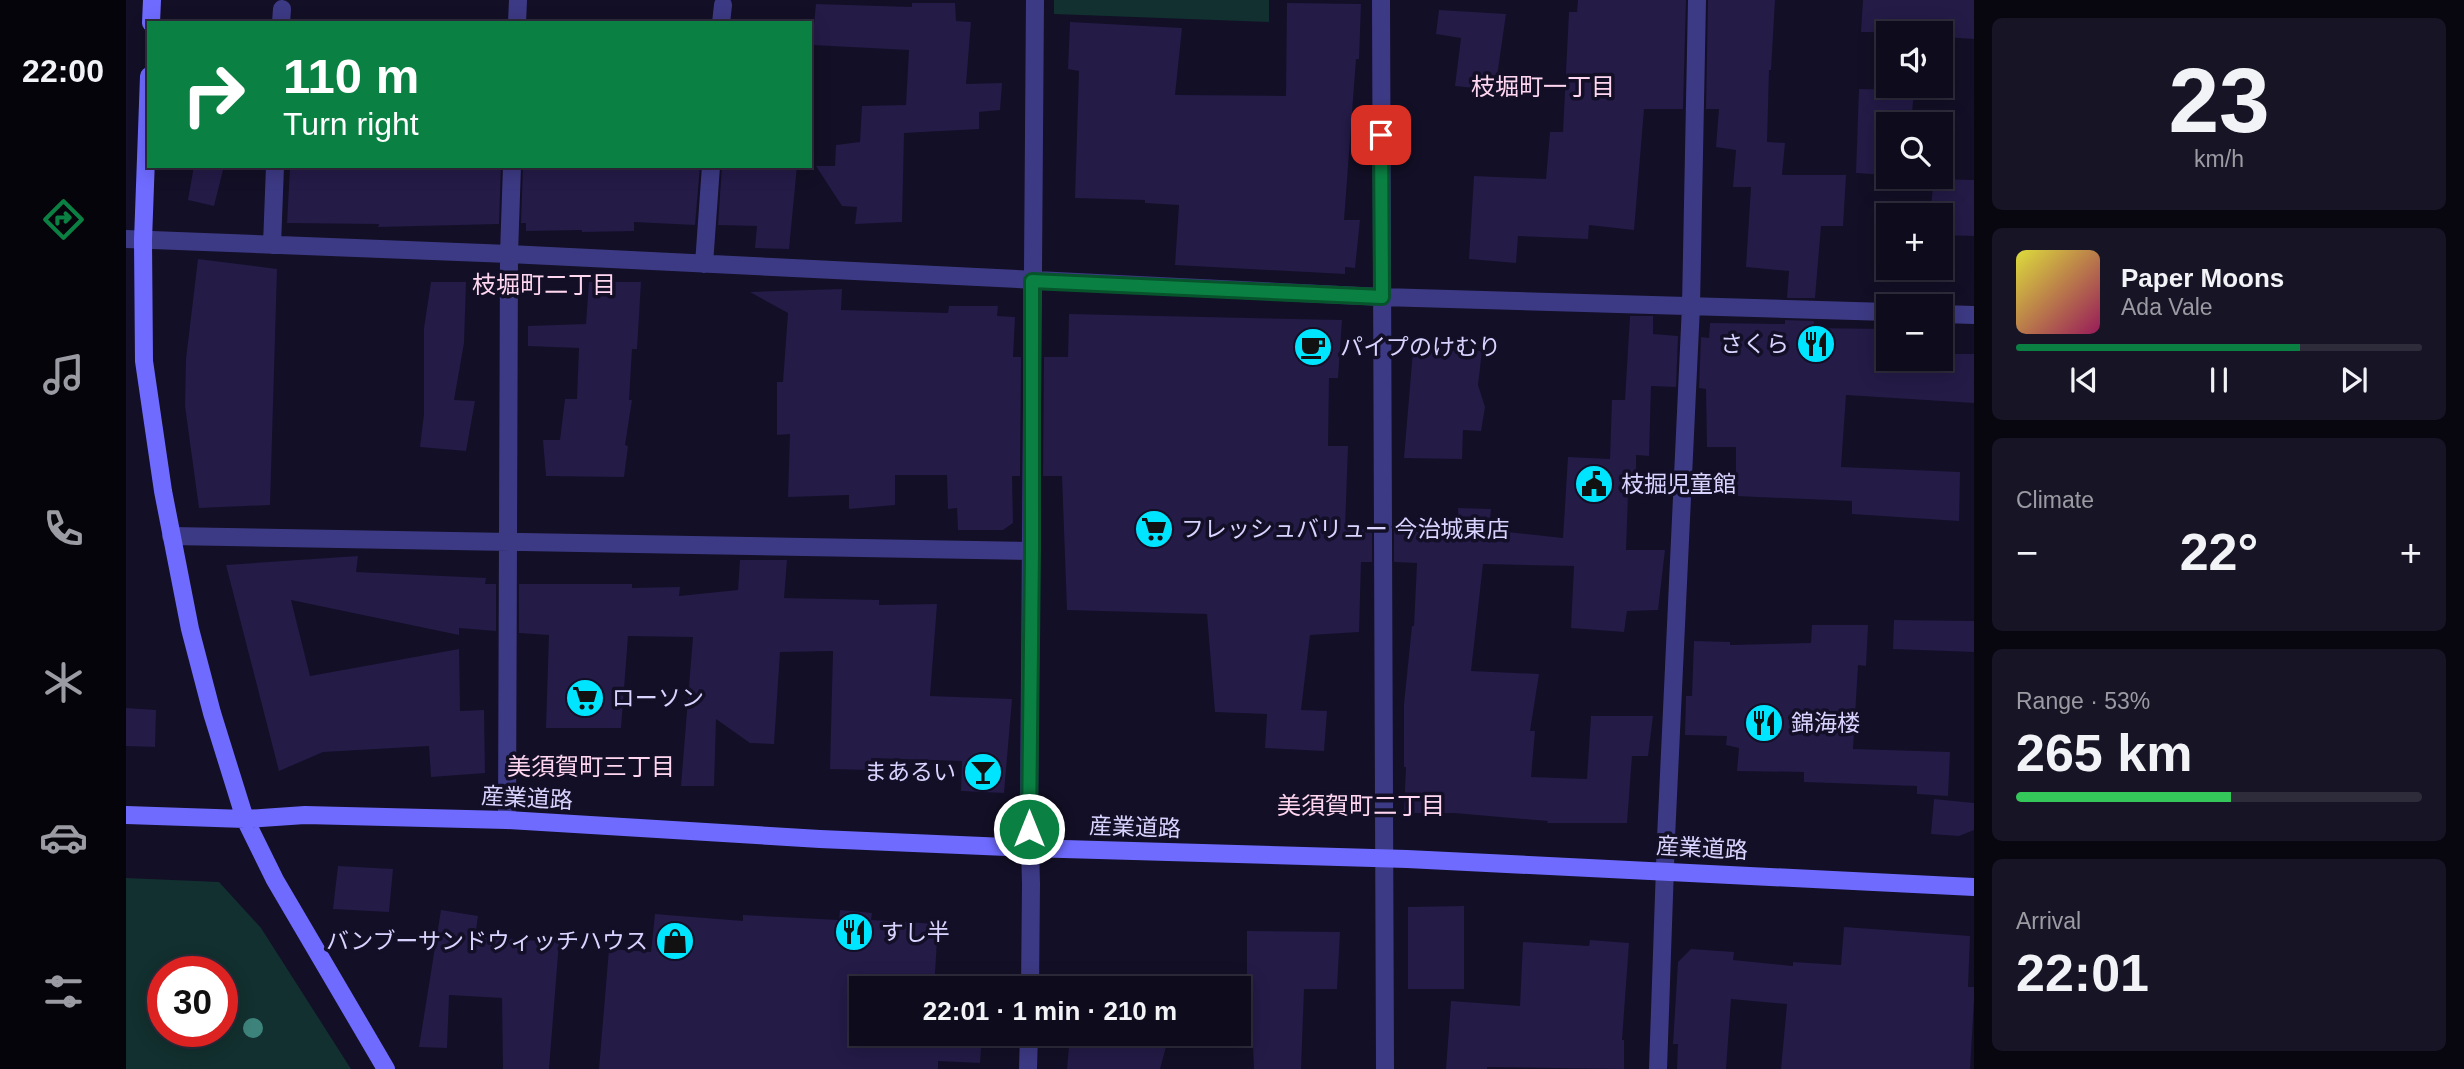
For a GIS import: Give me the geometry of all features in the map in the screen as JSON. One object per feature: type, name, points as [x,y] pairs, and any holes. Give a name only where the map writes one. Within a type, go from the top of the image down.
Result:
[{"type":"street","points":[[151,21],[152,0]]},
{"type":"street","points":[[517,21],[518,0]]},
{"type":"street","points":[[1030,976],[1035,0]]},
{"type":"street","points":[[1381,0],[1385,1069]]},
{"type":"street","points":[[1658,1069],[1691,306],[1697,0]]},
{"type":"street","points":[[147,98],[134,240],[144,361],[171,536],[193,642],[245,819],[275,880],[386,1069]]},
{"type":"street","points":[[272,245],[275,168]]},
{"type":"street","points":[[507,820],[509,254],[512,168]]},
{"type":"street","points":[[704,264],[711,168]]},
{"type":"street","points":[[134,240],[509,254],[1382,297],[1876,312]]},
{"type":"street","points":[[1953,314],[1974,315]]},
{"type":"street","points":[[171,536],[1032,551]]},
{"type":"street","name":"産業道路","points":[[126,815],[245,819],[305,815],[507,820],[820,839],[1667,870],[1974,887]]},
{"type":"street","points":[[1028,1069],[1029,1046]]},
{"type":"green space","points":[[1054,0],[1269,0],[1269,22],[1054,14]]},
{"type":"green space","points":[[126,878],[219,882],[261,928],[351,1069],[126,1069]]},
{"type":"building","points":[[1578,0],[1686,0],[1683,109],[1644,109],[1634,230],[1589,225],[1588,239],[1518,236],[1516,263],[1469,259],[1474,176],[1546,179],[1550,132],[1563,132],[1569,12],[1577,12]]},
{"type":"building","points":[[1708,0],[1775,0],[1767,142],[1785,143],[1782,175],[1846,175],[1843,226],[1821,226],[1815,298],[1787,298],[1789,271],[1746,267],[1751,187],[1733,187],[1736,150],[1716,147],[1719,109],[1706,109]]},
{"type":"building","points":[[1863,0],[1974,0],[1974,39],[1953,38],[1953,21],[1876,21],[1876,32],[1861,32]]},
{"type":"building","points":[[912,3],[955,3],[956,21],[971,22],[966,84],[1002,83],[1000,110],[979,112],[979,129],[904,133],[902,222],[855,224],[857,207],[842,206],[816,166],[835,166],[836,145],[860,142],[862,106],[906,105],[909,50],[812,45],[816,4],[912,7]]},
{"type":"building","points":[[1287,3],[1361,4],[1359,59],[1356,59],[1344,220],[1360,220],[1355,268],[1345,267],[1345,274],[1175,265],[1179,205],[1145,203],[1145,200],[1075,198],[1079,71],[1068,69],[1070,22],[1182,28],[1175,95],[1286,96]]},
{"type":"building","points":[[1439,10],[1506,14],[1495,90],[1455,86],[1461,38],[1436,34]]},
{"type":"building","points":[[1859,89],[1876,89],[1876,98],[1913,98],[1912,112],[1876,112],[1876,174],[1856,173]]},
{"type":"building","points":[[194,168],[224,168],[214,206],[188,200]]},
{"type":"building","points":[[501,168],[499,224],[378,227],[379,224],[287,223],[290,169]]},
{"type":"building","points":[[523,168],[700,168],[695,225],[634,222],[634,231],[582,232],[526,231],[526,223],[521,223]]},
{"type":"building","points":[[722,168],[797,168],[789,249],[755,248],[757,226],[718,225]]},
{"type":"building","points":[[1953,179],[1974,180],[1974,236],[1953,235],[1953,203],[1931,203],[1933,189],[1953,189]]},
{"type":"building","points":[[198,259],[277,269],[270,505],[199,508],[185,406],[186,359]]},
{"type":"building","points":[[431,282],[466,282],[464,343],[454,400],[475,401],[466,451],[420,447],[424,414],[424,328]]},
{"type":"building","points":[[589,282],[641,282],[637,349],[632,349],[629,400],[632,400],[625,445],[628,446],[624,477],[546,476],[543,440],[560,440],[565,399],[577,399],[579,348],[528,346],[528,326],[586,324]]},
{"type":"building","points":[[842,289],[841,310],[948,313],[949,306],[998,306],[997,316],[1015,317],[1013,357],[1021,357],[1020,476],[1012,476],[1013,523],[1003,530],[958,530],[957,508],[948,509],[947,475],[895,475],[895,505],[849,509],[849,495],[788,497],[790,434],[777,435],[777,382],[783,382],[788,313],[750,292]]},
{"type":"building","points":[[1069,314],[1342,320],[1338,378],[1329,378],[1328,446],[1348,446],[1345,528],[1372,530],[1372,562],[1361,562],[1359,632],[1310,635],[1301,710],[1327,711],[1324,751],[1265,748],[1267,714],[1215,712],[1207,614],[1067,610],[1062,476],[1043,476],[1044,357],[1068,357]]},
{"type":"building","points":[[1630,316],[1653,316],[1653,334],[1678,336],[1676,387],[1651,386],[1649,456],[1636,455],[1636,483],[1628,494],[1626,550],[1665,550],[1658,610],[1627,611],[1624,632],[1571,628],[1574,566],[1483,564],[1471,671],[1539,674],[1530,731],[1535,731],[1531,777],[1587,779],[1591,716],[1653,716],[1648,756],[1632,756],[1627,823],[1547,823],[1548,821],[1454,813],[1404,813],[1404,704],[1414,626],[1417,563],[1394,562],[1394,531],[1459,534],[1458,508],[1491,509],[1489,530],[1563,538],[1568,457],[1610,459],[1612,400],[1625,400]]},
{"type":"building","points":[[1785,320],[1814,321],[1813,328],[1876,329],[1876,371],[1953,371],[1953,354],[1974,354],[1974,403],[1846,395],[1841,467],[1960,472],[1959,521],[1852,514],[1852,501],[1736,496],[1736,447],[1707,447],[1706,389],[1699,388],[1701,337],[1709,338],[1710,323],[1785,324]]},
{"type":"building","points":[[1413,351],[1482,351],[1478,385],[1485,407],[1481,431],[1463,430],[1462,459],[1404,458]]},
{"type":"building","points":[[358,556],[356,572],[486,578],[485,584],[496,584],[496,631],[459,628],[459,635],[291,600],[310,676],[459,649],[460,711],[484,710],[485,773],[431,777],[429,746],[323,752],[279,771],[226,565]]},
{"type":"building","points":[[740,560],[787,560],[784,598],[879,600],[879,605],[937,604],[930,696],[1012,699],[1004,793],[961,791],[962,761],[871,758],[871,770],[830,769],[833,651],[780,652],[774,744],[750,743],[716,719],[714,786],[681,786],[693,637],[628,636],[621,728],[546,728],[549,635],[519,633],[519,584],[632,584],[632,588],[680,587],[679,596],[738,590]]},
{"type":"building","points":[[1894,620],[1974,621],[1974,652],[1893,649]]},
{"type":"building","points":[[1812,625],[1868,625],[1866,666],[1858,665],[1853,749],[1950,752],[1948,796],[1917,794],[1917,786],[1804,782],[1804,772],[1737,771],[1739,748],[1726,745],[1727,736],[1685,735],[1686,696],[1692,696],[1694,641],[1730,642],[1730,645],[1811,643]]},
{"type":"building","points":[[126,708],[156,710],[155,747],[126,746]]},
{"type":"building","points":[[1934,799],[1974,803],[1974,830],[1959,836],[1931,834]]},
{"type":"building","points":[[338,866],[393,869],[389,912],[333,909]]},
{"type":"building","points":[[1464,906],[1464,989],[1408,989],[1408,907]]},
{"type":"building","points":[[441,910],[478,916],[475,937],[559,942],[549,1069],[503,1069],[502,998],[449,995],[447,1048],[419,1047]]},
{"type":"building","points":[[840,910],[872,913],[871,920],[938,924],[935,976],[849,976],[849,1046],[981,1046],[980,1063],[938,1061],[938,1069],[599,1069],[609,949],[651,952],[655,914],[743,921],[743,915],[839,920]]},
{"type":"building","points":[[1844,927],[1970,936],[1968,987],[1974,987],[1974,1000],[1970,1069],[1781,1069],[1787,1004],[1731,999],[1726,1069],[1677,1069],[1678,1044],[1673,1044],[1678,962],[1691,949],[1734,952],[1733,960],[1793,966],[1793,962],[1841,965]]},
{"type":"building","points":[[1247,931],[1340,932],[1337,989],[1304,989],[1301,1069],[1254,1069],[1251,1046],[1251,976],[1247,976]]},
{"type":"building","points":[[1590,940],[1629,943],[1622,1040],[1624,1069],[1446,1069],[1451,1001],[1520,1006],[1523,942],[1589,946]]},
{"type":"building","points":[[1099,974],[1161,976],[1099,976]]},
{"type":"building","points":[[1069,1046],[1166,1046],[1160,1069],[1067,1069]]},
{"type":"place","name":"さくら","points":[[1816,344]]},
{"type":"place","name":"パイプのけむり","points":[[1313,347]]},
{"type":"place","name":"枝掘児童館","points":[[1594,484]]},
{"type":"place","name":"フレッシュバリュー 今治城東店","points":[[1154,529]]},
{"type":"place","name":"ローソン","points":[[585,698]]},
{"type":"place","name":"錦海楼","points":[[1764,723]]},
{"type":"place","name":"まあるい","points":[[983,772]]},
{"type":"place","name":"すし半","points":[[854,932]]},
{"type":"place","name":"バンブーサンドウィッチハウス","points":[[675,941]]},
{"type":"district","name":"枝堀町一丁目","points":[[1543,87]]},
{"type":"district","name":"枝堀町二丁目","points":[[544,285]]},
{"type":"district","name":"美須賀町三丁目","points":[[591,767]]},
{"type":"district","name":"美須賀町二丁目","points":[[1361,806]]},
{"type":"route","points":[[1029,829],[1032,281],[1382,297],[1381,135]]}]
